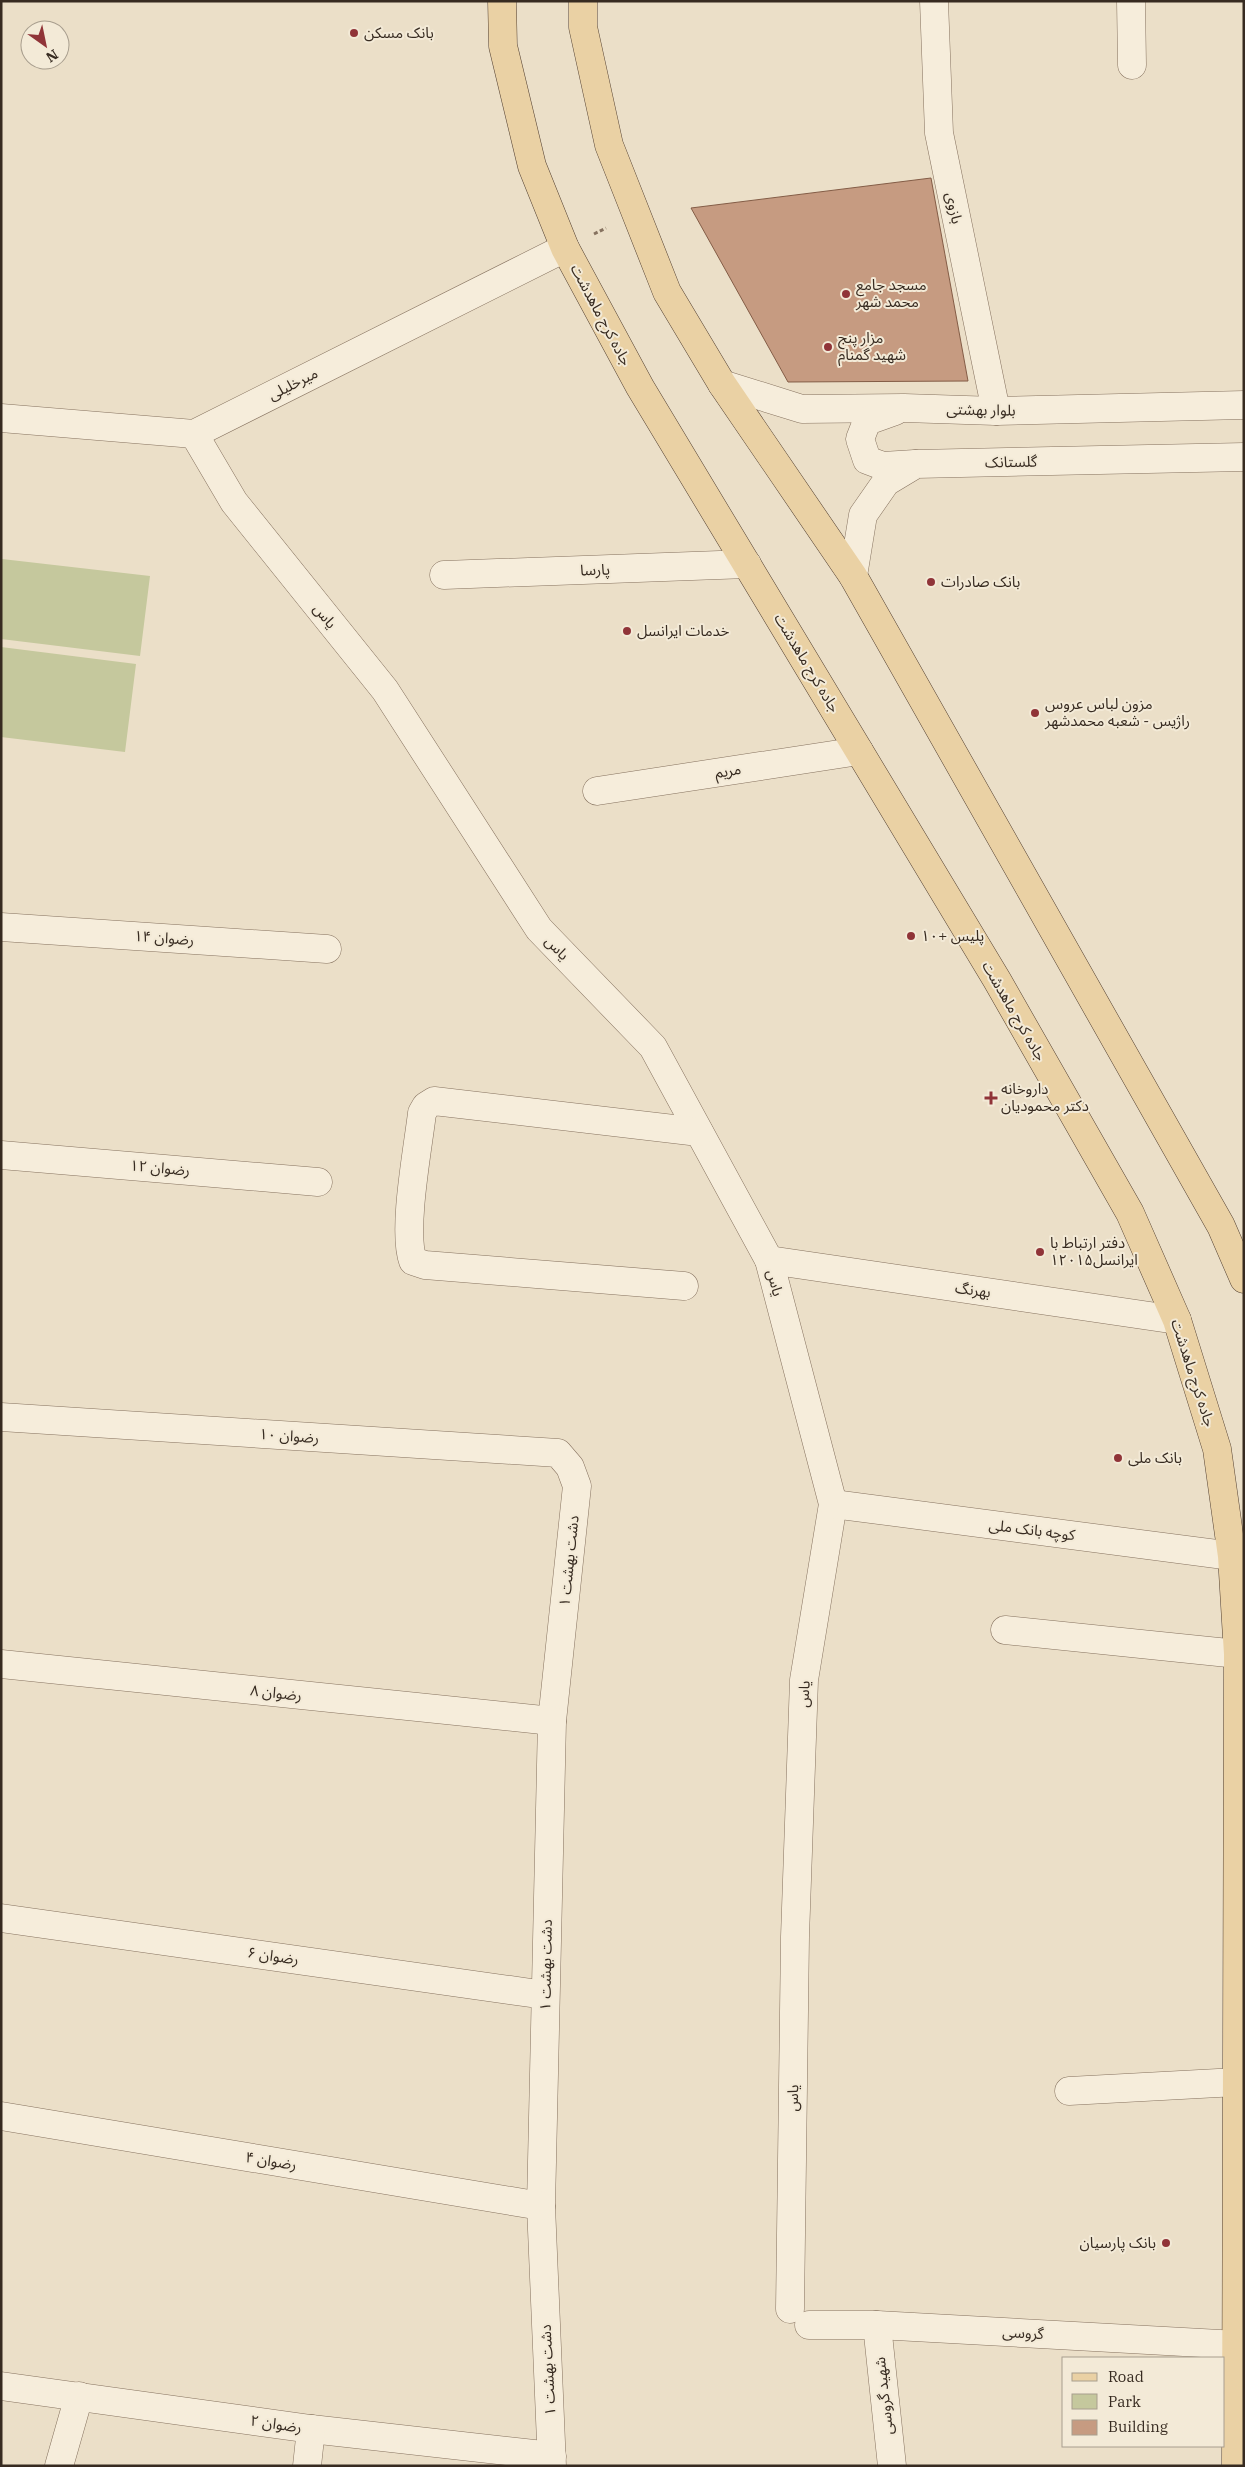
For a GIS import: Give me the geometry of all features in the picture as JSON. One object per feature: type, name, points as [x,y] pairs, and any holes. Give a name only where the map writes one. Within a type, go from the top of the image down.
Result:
[{"type":"main road","name":"جاده کرج ماهدشت","points":[[502,1],[503,46],[532,166],[565,248],[640,387],[997,980],[1130,1213],[1177,1320],[1217,1449],[1232,1556],[1238,1654],[1238,2345],[1236,2466]]},
{"type":"main road","points":[[583,1],[583,27],[609,145],[667,292],[722,384],[853,576],[1221,1226],[1244,1279]]},
{"type":"street","name":"بازوی","points":[[934,1],[939,133],[996,411]]},
{"type":"street","points":[[1131,1],[1132,65]]},
{"type":"street","name":"میرخلیلی","points":[[194,434],[565,248]]},
{"type":"street","name":"بلوار بهشتی","points":[[722,384],[802,409],[904,408],[996,411],[1244,405]]},
{"type":"street","points":[[904,408],[867,420],[860,439],[867,460],[883,466],[916,464]]},
{"type":"street","points":[[1,418],[194,434]]},
{"type":"street","name":"یاس","points":[[194,434],[234,502],[384,690],[539,930],[653,1047],[769,1260],[833,1504],[804,1680],[796,1937],[800,2317]]},
{"type":"street","name":"گلستانک","points":[[853,576],[863,514],[886,482],[916,464],[1244,457]]},
{"type":"street","name":"پارسا","points":[[444,575],[747,564]]},
{"type":"street","name":"مریم","points":[[597,791],[859,751]]},
{"type":"street","name":"رضوان ۱۴","points":[[1,927],[328,949]]},
{"type":"street","points":[[684,1286],[425,1265],[413,1261],[409,1250],[412,1197],[422,1113],[426,1106],[434,1101],[699,1132]]},
{"type":"street","name":"رضوان ۱۲","points":[[1,1155],[318,1182]]},
{"type":"street","name":"بهرنگ","points":[[769,1260],[1177,1320]]},
{"type":"street","name":"رضوان ۱۰","points":[[1,1417],[558,1453],[570,1467]]},
{"type":"street","name":"دشت بهشت ۱","points":[[552,2461],[541,2206],[552,1721],[577,1486],[570,1467]]},
{"type":"street","name":"کوچه بانک ملی","points":[[833,1504],[1232,1556]]},
{"type":"street","points":[[1005,1630],[1238,1654]]},
{"type":"street","name":"رضوان ۸","points":[[1,1664],[552,1721]]},
{"type":"street","name":"رضوان ۶","points":[[1,1918],[545,1994]]},
{"type":"street","points":[[1069,2091],[1237,2082]]},
{"type":"street","name":"رضوان ۴","points":[[1,2116],[541,2206]]},
{"type":"street","name":"گروسی","points":[[800,2317],[877,2325],[1238,2345]]},
{"type":"street","name":"شهید گروسی","points":[[877,2325],[892,2466]]},
{"type":"street","name":"رضوان ۲","points":[[1,2386],[552,2461]]},
{"type":"street","points":[[59,2466],[79,2396]]},
{"type":"street","points":[[306,2466],[311,2429]]},
{"type":"path","points":[[565,248],[636,213]]},
{"type":"green space","points":[[2,559],[150,576],[140,656],[1,639]]},
{"type":"green space","points":[[1,647],[136,664],[125,752],[1,737]]},
{"type":"building","name":"مسجد جامع محمد شهر","points":[[931,178],[968,381],[788,382],[691,208]]},
{"type":"place","name":"بانک مسکن","points":[[354,33]]},
{"type":"place","name":"مسجد جامع محمد شهر","points":[[846,294]]},
{"type":"place","name":"مزار پنج شهید گمنام","points":[[828,347]]},
{"type":"place","name":"بانک صادرات","points":[[931,582]]},
{"type":"place","name":"خدمات ایرانسل","points":[[627,631]]},
{"type":"place","name":"مزون لباس عروس راژیس - شعبه محمدشهر","points":[[1035,713]]},
{"type":"place","name":"پلیس +۱۰","points":[[911,936]]},
{"type":"place","name":"داروخانه دکتر محمودیان","points":[[991,1098]]},
{"type":"place","name":"دفتر ارتباط با ایرانسل۱۲۰۱۵","points":[[1040,1252]]},
{"type":"place","name":"بانک ملی","points":[[1118,1458]]},
{"type":"place","name":"بانک پارسیان","points":[[1166,2243]]}]
